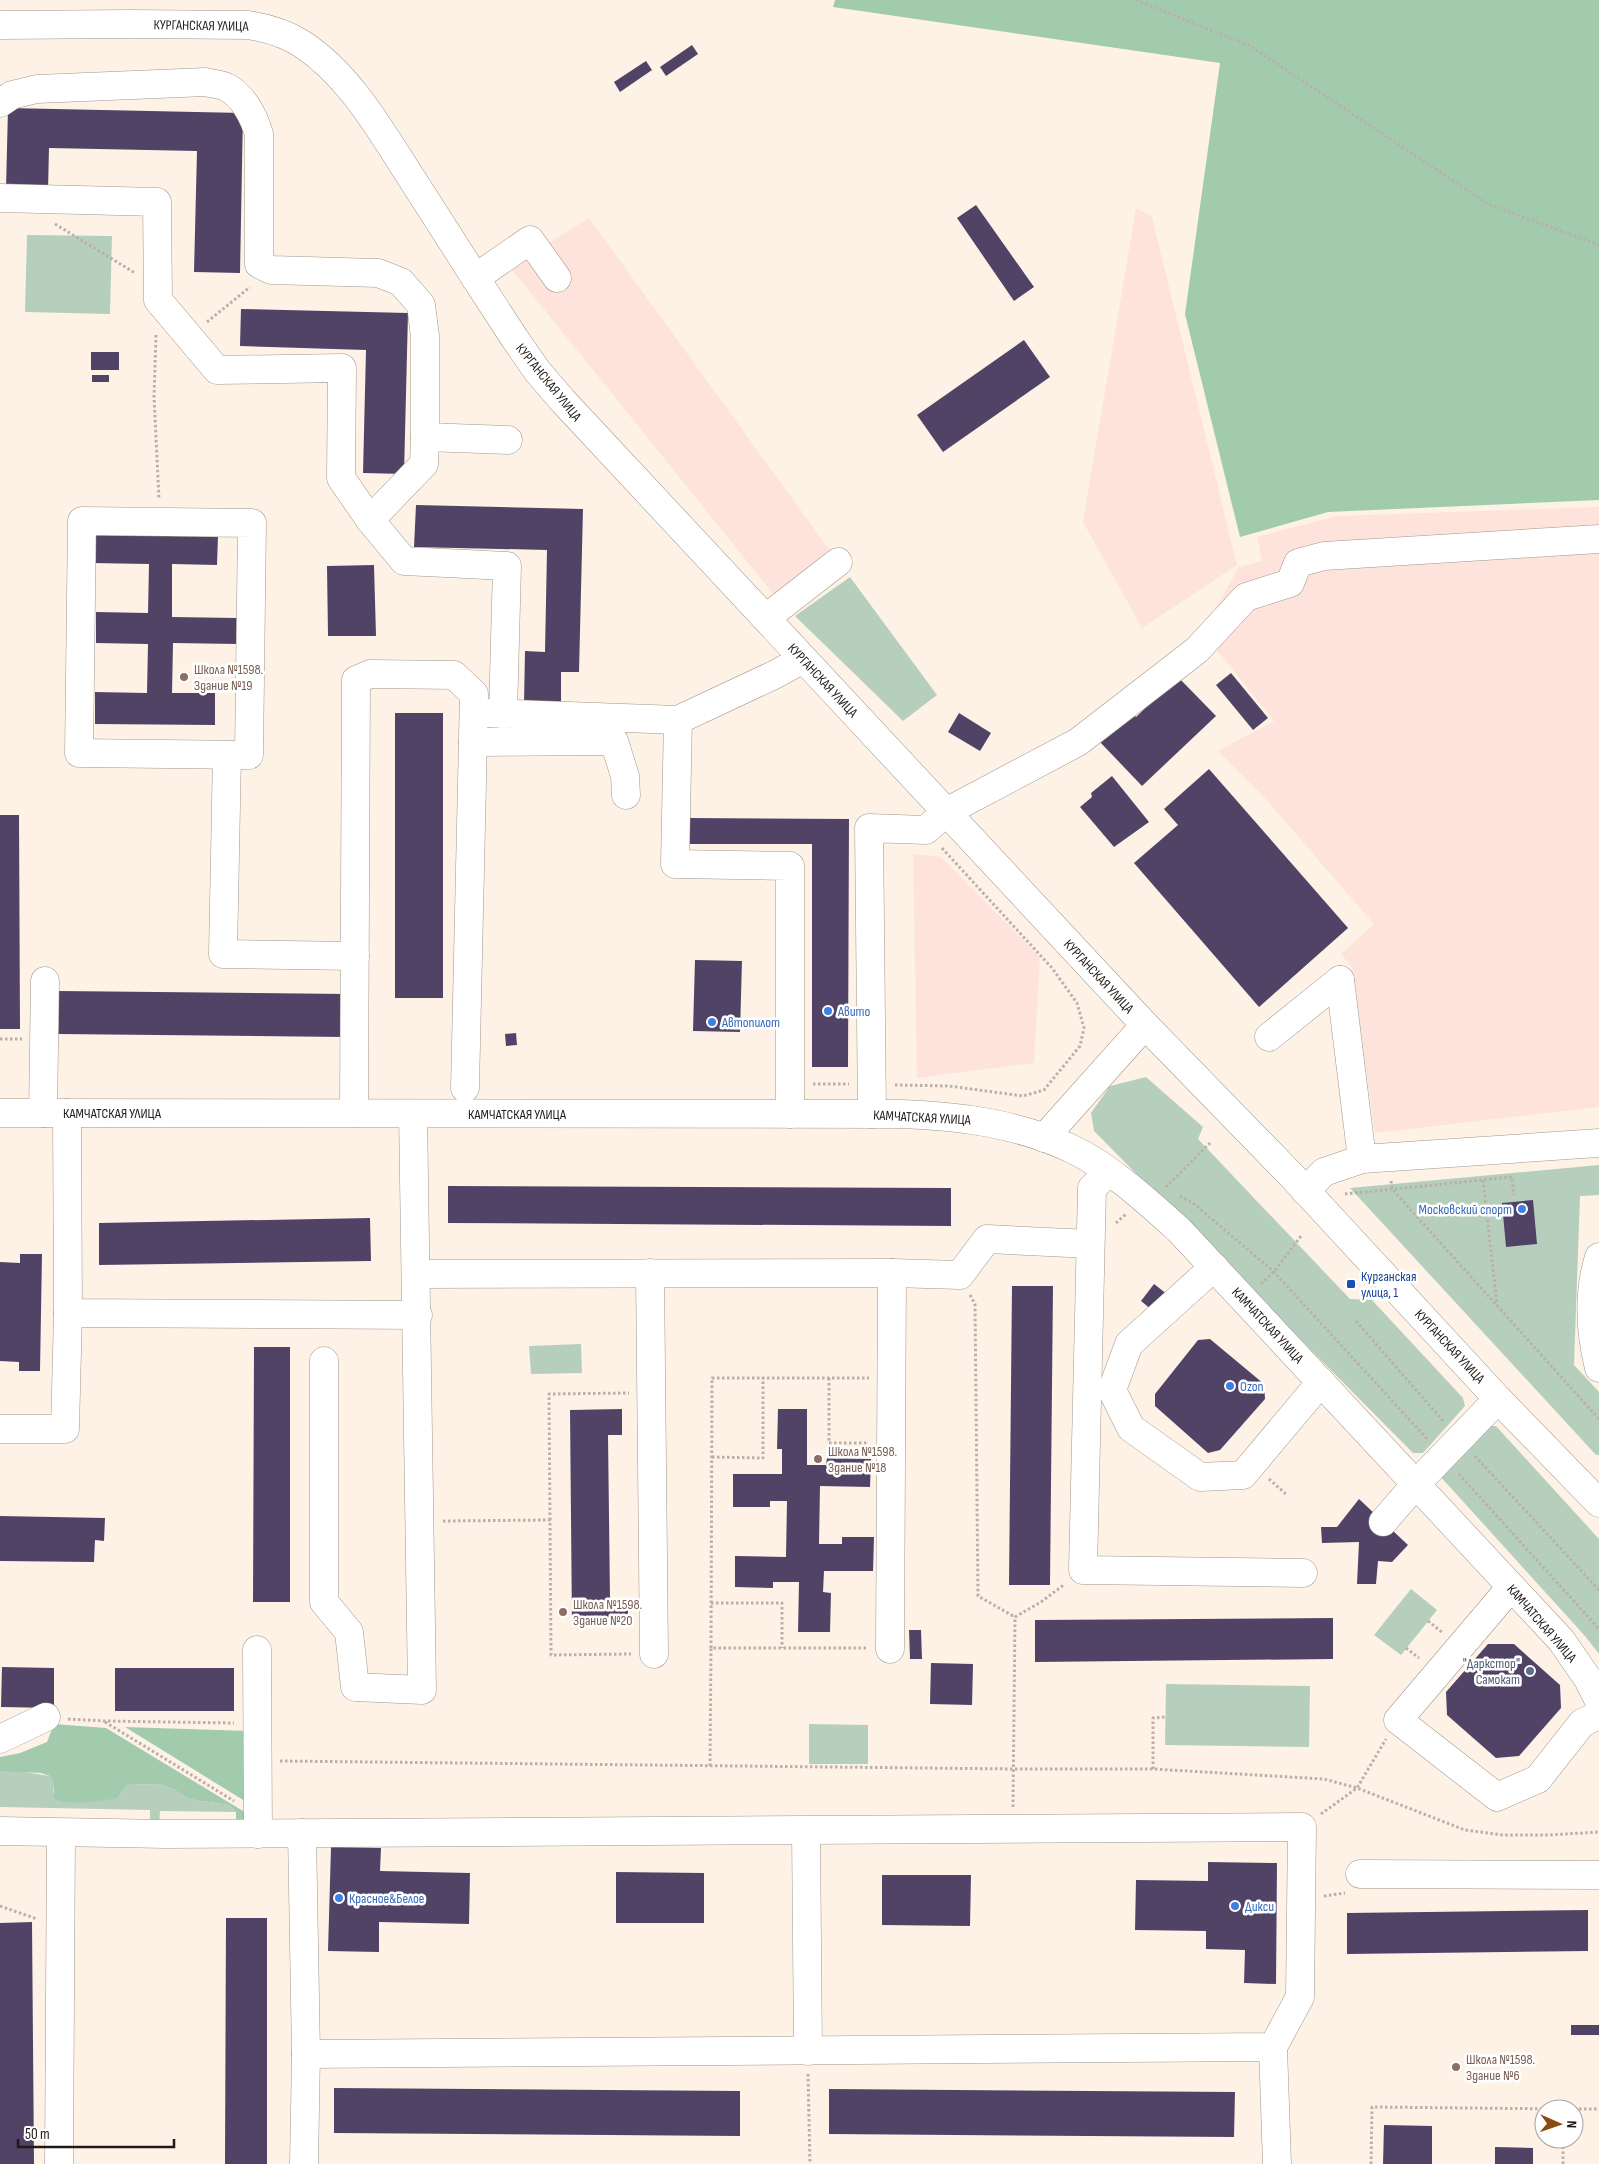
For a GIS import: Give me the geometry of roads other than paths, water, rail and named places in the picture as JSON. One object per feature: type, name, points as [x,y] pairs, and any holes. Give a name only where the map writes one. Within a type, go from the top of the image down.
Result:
[{"type":"street","name":"КУРГАНСКАЯ УЛИЦА","points":[[0,25],[104,13],[218,12],[248,25],[282,33],[302,44],[334,71],[359,100],[380,129],[520,347],[563,401],[1145,1025],[1305,1191],[1498,1399],[1599,1503]]},
{"type":"street","points":[[0,103],[12,95],[36,90],[206,82],[227,87],[241,100],[255,118],[259,134],[259,264],[271,270],[378,273],[401,282],[421,305],[425,336],[424,464],[370,520]]},
{"type":"street","points":[[0,198],[157,202],[158,294],[217,370],[342,368],[341,478],[370,520],[404,561],[507,566],[503,714]]},
{"type":"street","points":[[476,278],[530,240],[557,278]]},
{"type":"street","points":[[424,437],[508,440]]},
{"type":"street","points":[[82,521],[252,523],[249,756],[227,755],[79,753],[82,521]]},
{"type":"street","points":[[872,1114],[869,828],[926,830],[946,812],[1078,742],[1197,650],[1246,597],[1290,583],[1298,563],[1324,556],[1599,539]]},
{"type":"street","points":[[766,618],[838,562]]},
{"type":"street","points":[[473,713],[678,720],[776,674],[803,659]]},
{"type":"street","points":[[354,1113],[356,680],[370,674],[454,676],[474,694],[465,1088]]},
{"type":"street","points":[[678,720],[675,864],[790,866],[790,1114]]},
{"type":"street","points":[[473,742],[614,741],[625,776],[626,795]]},
{"type":"street","points":[[227,755],[223,954],[355,956]]},
{"type":"street","points":[[1269,1037],[1340,980],[1374,1158]]},
{"type":"street","points":[[0,1429],[64,1429],[68,1313],[45,982]]},
{"type":"street","points":[[1044,1138],[1145,1025]]},
{"type":"street","name":"КАМЧАТСКАЯ УЛИЦА","points":[[0,1113],[872,1114],[939,1116],[977,1120],[1013,1128],[1044,1138],[1074,1150],[1109,1172],[1147,1200],[1179,1230],[1560,1640],[1588,1679],[1599,1701]]},
{"type":"street","points":[[324,1361],[324,1602],[349,1632],[355,1687],[422,1690],[418,1315],[413,1114]]},
{"type":"street","points":[[1305,1191],[1324,1172],[1374,1158],[1599,1143]]},
{"type":"street","points":[[1109,1172],[1092,1188],[1083,1570],[1303,1573]]},
{"type":"street","points":[[417,1274],[892,1273],[960,1275],[987,1239],[1090,1244]]},
{"type":"street","points":[[1599,1257],[1594,1273],[1590,1324],[1599,1368]]},
{"type":"street","points":[[1214,1267],[1130,1344],[1112,1390],[1132,1428],[1200,1477],[1243,1475],[1321,1382]]},
{"type":"street","points":[[650,1273],[654,1654]]},
{"type":"street","points":[[890,1648],[892,1273]]},
{"type":"street","points":[[68,1313],[418,1315]]},
{"type":"street","points":[[1383,1522],[1416,1484],[1498,1399]]},
{"type":"street","points":[[1511,1587],[1398,1720],[1497,1797],[1538,1778],[1582,1723],[1599,1714]]},
{"type":"street","points":[[257,1650],[258,1825]]},
{"type":"street","points":[[0,1739],[46,1717]]},
{"type":"street","points":[[0,1831],[61,1833],[258,1825],[302,1833],[1302,1827],[1300,1997],[1273,2047],[1277,2164]]},
{"type":"street","points":[[806,1831],[808,2051]]},
{"type":"street","points":[[60,2164],[61,1833]]},
{"type":"street","points":[[302,1833],[306,2054],[304,2164]]},
{"type":"street","points":[[1360,1874],[1599,1875]]},
{"type":"street","points":[[306,2054],[1273,2047]]},
{"type":"place","name":"Школа №1598. Здание №19","points":[[184,677]]},
{"type":"place","name":"Авито","points":[[828,1011]]},
{"type":"place","name":"Автопилот","points":[[712,1022]]},
{"type":"place","name":"Московский спорт","points":[[1522,1209]]},
{"type":"place","name":"Курганская улица, 1","points":[[1351,1284]]},
{"type":"place","name":"Ozon","points":[[1230,1386]]},
{"type":"place","name":"Школа №1598. Здание №18","points":[[818,1459]]},
{"type":"place","name":"Школа №1598. Здание №20","points":[[563,1612]]},
{"type":"place","name":"\"Даркстор\" Самокат","points":[[1530,1671]]},
{"type":"place","name":"Красное&Белое","points":[[339,1898]]},
{"type":"place","name":"Дикси","points":[[1235,1906]]},
{"type":"place","name":"Школа №1598. Здание №6","points":[[1456,2067]]}]
